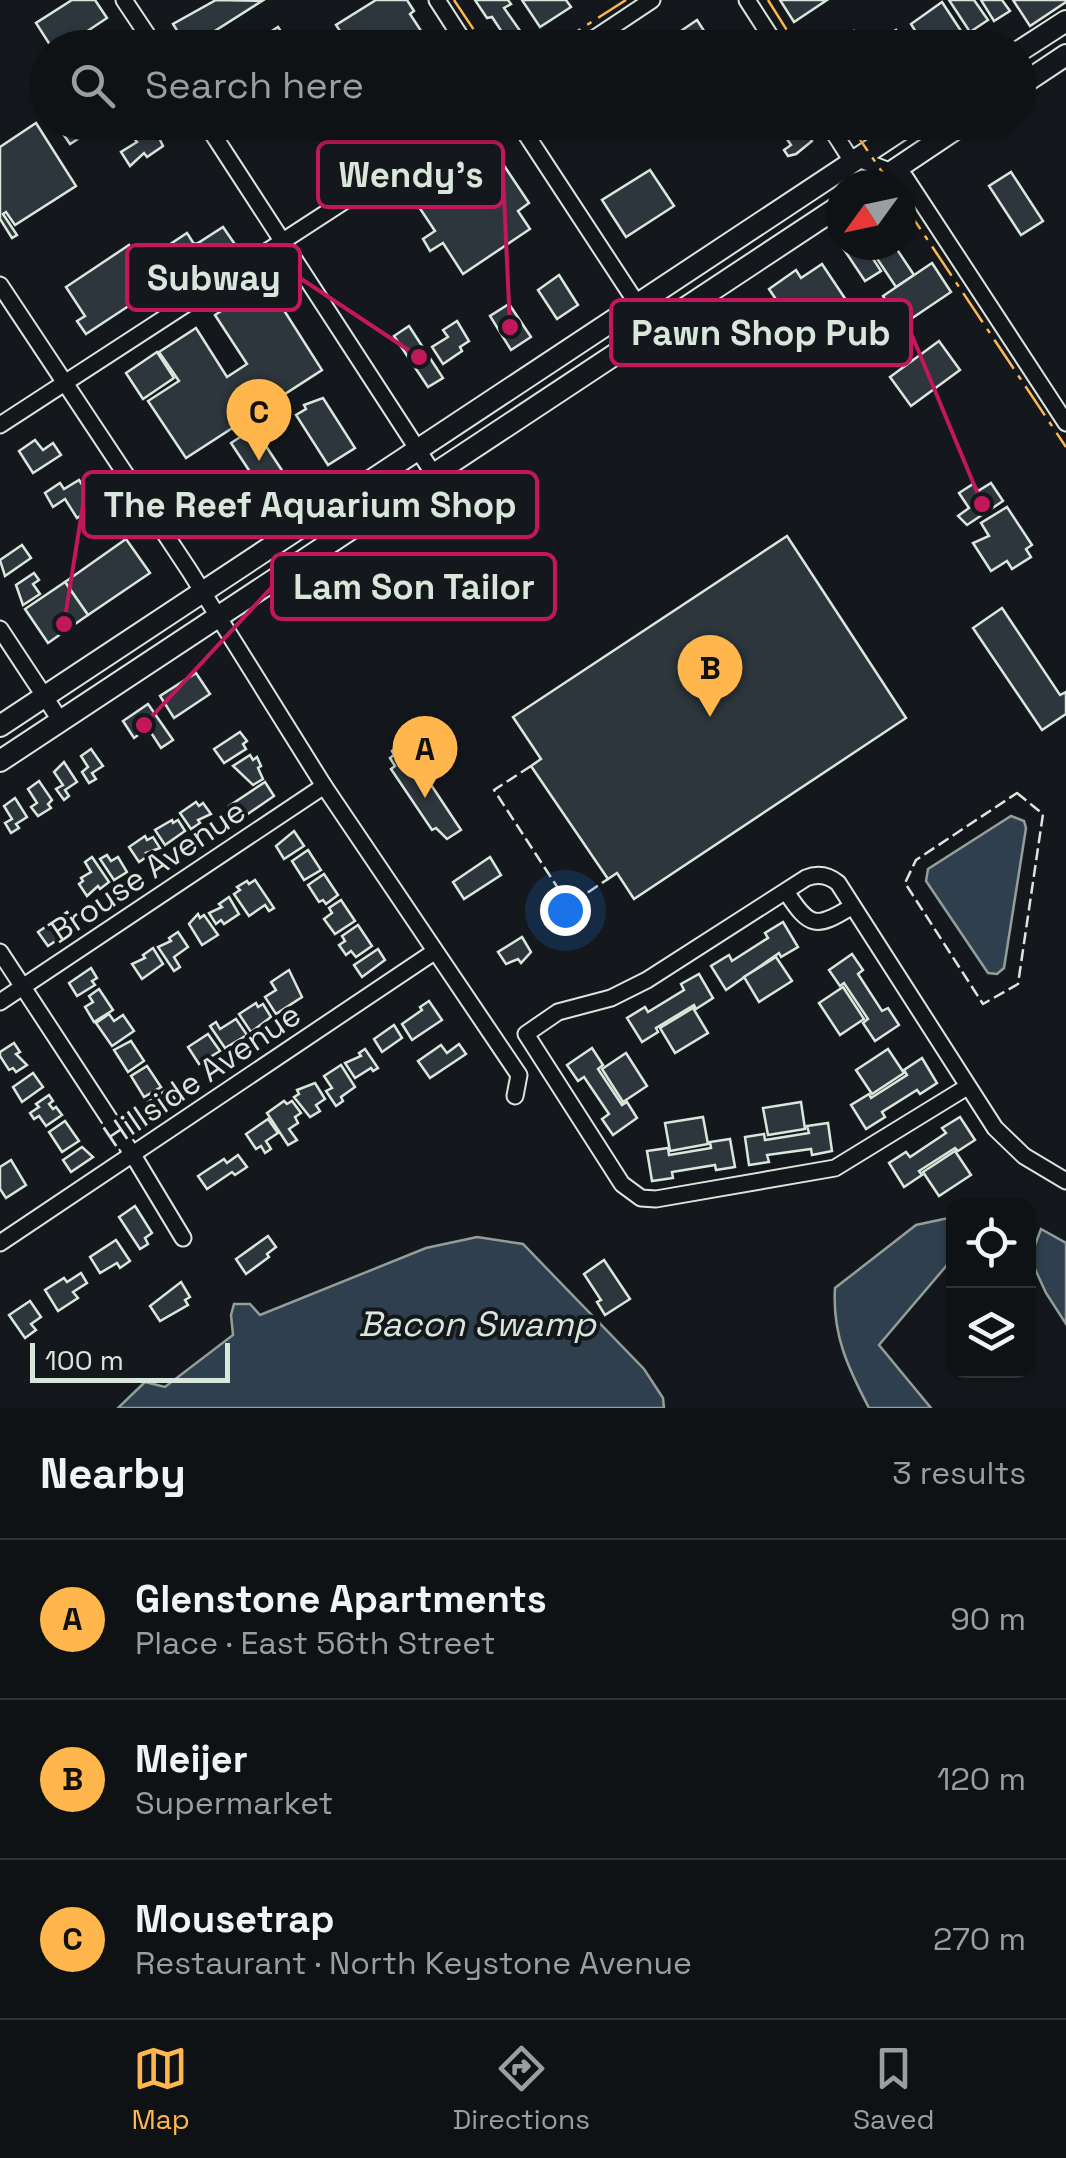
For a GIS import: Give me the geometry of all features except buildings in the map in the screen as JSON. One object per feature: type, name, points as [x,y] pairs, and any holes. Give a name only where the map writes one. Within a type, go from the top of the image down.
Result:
[{"type":"main road","points":[[1036,40],[1066,21]]},
{"type":"main road","points":[[1036,75],[1066,56]]},
{"type":"main road","points":[[874,170],[898,140]]},
{"type":"main road","points":[[874,170],[932,140]]},
{"type":"main road","points":[[0,726],[637,304],[826,197]]},
{"type":"main road","points":[[0,761],[826,215]]},
{"type":"street","points":[[124,0],[144,30]]},
{"type":"street","points":[[437,0],[456,30]]},
{"type":"street","points":[[607,30],[652,0]]},
{"type":"street","points":[[747,0],[766,30]]},
{"type":"street","points":[[217,140],[434,474]]},
{"type":"street","points":[[0,425],[439,140]]},
{"type":"street","points":[[530,140],[653,328]]},
{"type":"street","points":[[839,140],[848,154],[874,170]]},
{"type":"street","points":[[916,195],[1066,423]]},
{"type":"street","points":[[0,284],[324,786],[519,1075],[515,1096]]},
{"type":"street","points":[[0,629],[60,720]]},
{"type":"street","name":"Brouse Avenue","points":[[0,1002],[324,786]]},
{"type":"street","points":[[968,1087],[836,1168],[656,1199],[641,1198],[622,1184],[526,1034],[566,1009],[628,991],[811,876],[828,876],[838,883],[850,907],[968,1087],[987,1118],[1009,1143],[1066,1181]]},
{"type":"street","points":[[787,893],[811,922],[826,922],[850,907]]},
{"type":"street","points":[[0,952],[184,1238]]},
{"type":"street","name":"Hillside Avenue","points":[[0,1243],[434,952]]},
{"type":"water","points":[[1011,816],[1024,821],[1026,828],[1004,968],[997,974],[988,973],[926,881],[928,869]]},
{"type":"water","points":[[946,1219],[946,1266],[879,1345],[931,1408],[869,1408],[843,1350],[836,1321],[835,1288],[916,1225]]},
{"type":"water","points":[[1041,1229],[1066,1243],[1066,1324],[1036,1271],[1036,1242]]},
{"type":"water","name":"Bacon Swamp","points":[[477,1237],[523,1244],[644,1369],[663,1398],[664,1408],[118,1408],[145,1382],[165,1387],[233,1335],[234,1304],[250,1304],[260,1315],[426,1248]]},
{"type":"fence","points":[[531,766],[494,790],[569,905],[608,879]]},
{"type":"fence","points":[[1017,793],[1043,814],[1018,984],[983,1004],[905,883],[916,860],[1017,793]]},
{"type":"power","points":[[454,0],[474,30]]},
{"type":"power","points":[[579,30],[626,0]]},
{"type":"power","points":[[768,0],[787,30]]},
{"type":"power","points":[[860,140],[881,170]]},
{"type":"power","points":[[916,222],[1066,447]]},
{"type":"place","name":"Wendy's","points":[[510,327]]},
{"type":"place","name":"Subway","points":[[419,357]]},
{"type":"place","name":"Mousetrap","points":[[259,461]]},
{"type":"place","name":"Pawn Shop Pub","points":[[982,504]]},
{"type":"place","name":"The Reef Aquarium Shop","points":[[64,624]]},
{"type":"place","name":"Meijer","points":[[710,717]]},
{"type":"place","name":"Lam Son Tailor","points":[[144,725]]},
{"type":"place","name":"Glenstone Apartments","points":[[425,798]]}]
